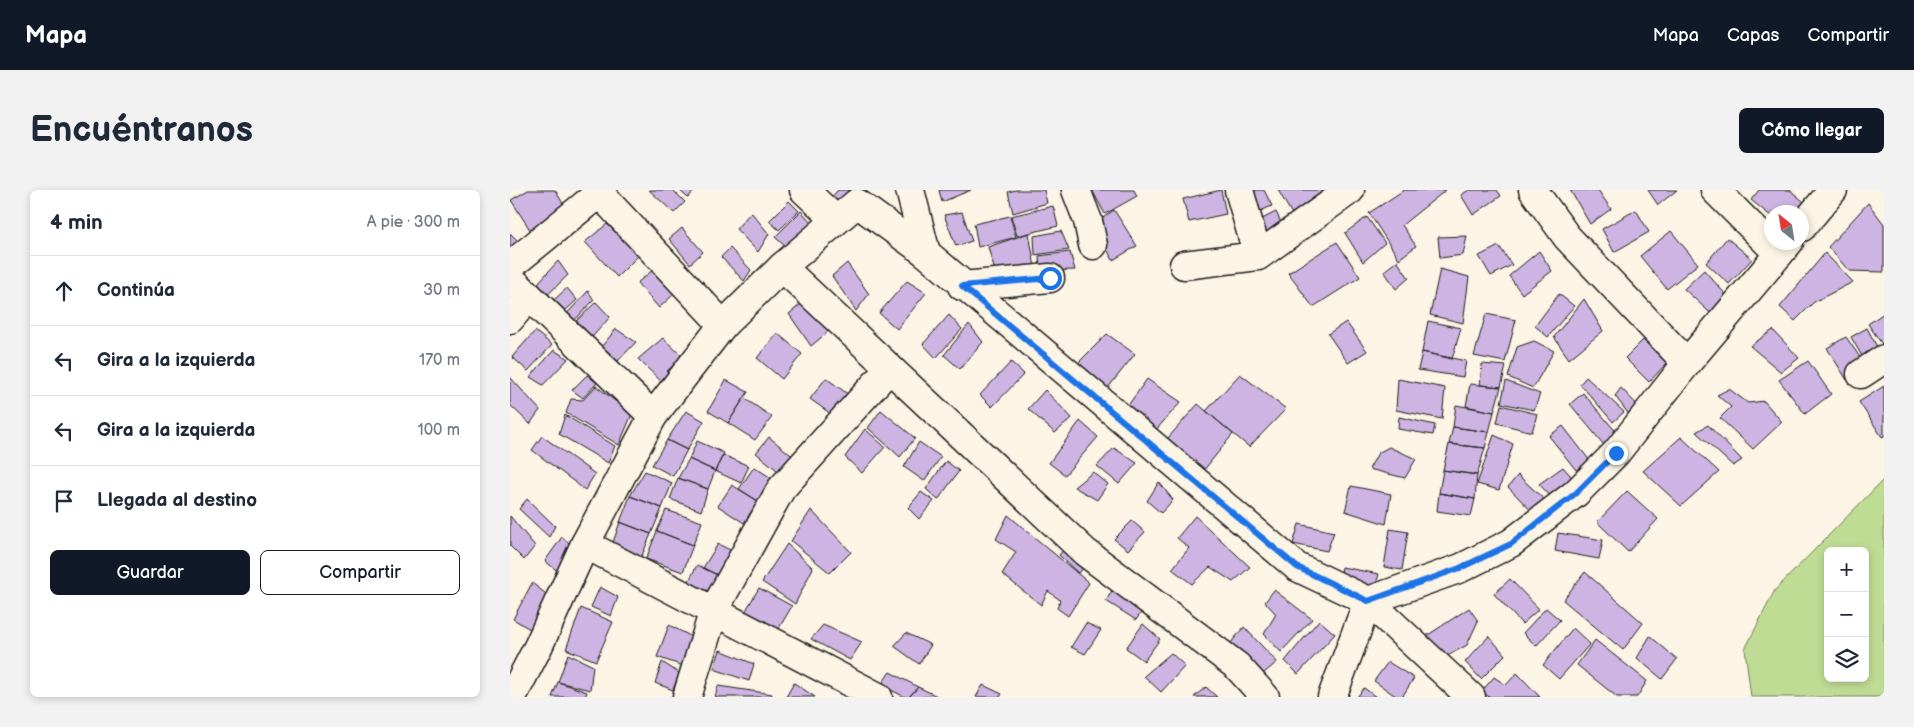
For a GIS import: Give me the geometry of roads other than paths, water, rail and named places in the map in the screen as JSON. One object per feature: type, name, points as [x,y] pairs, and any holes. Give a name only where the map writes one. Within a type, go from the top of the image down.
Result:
[{"type":"street","points":[[804,190],[836,220]]},
{"type":"street","points":[[910,190],[926,253]]},
{"type":"street","points":[[1076,190],[1088,221],[1093,245]]},
{"type":"street","points":[[1239,190],[1258,256]]},
{"type":"street","points":[[1184,265],[1258,256],[1350,190]]},
{"type":"street","points":[[1533,190],[1566,237],[1687,363]]},
{"type":"street","points":[[1715,190],[1764,231]]},
{"type":"street","points":[[1809,218],[1832,190]]},
{"type":"street","points":[[510,266],[593,194],[722,325]]},
{"type":"street","points":[[512,697],[538,647],[585,544],[653,416],[722,325],[862,196],[962,286],[1297,567],[1368,601],[1470,697]]},
{"type":"street","points":[[1332,697],[1368,601],[1460,568],[1511,544],[1576,493],[1616,453],[1687,363],[1782,250]]},
{"type":"street","points":[[782,268],[1085,552],[1237,666],[1265,697]]},
{"type":"street","points":[[510,278],[653,416]]},
{"type":"street","points":[[962,286],[1050,278]]},
{"type":"street","points":[[510,319],[530,296]]},
{"type":"street","points":[[1861,374],[1884,359]]},
{"type":"street","points":[[687,697],[714,610],[781,489],[888,369]]},
{"type":"street","points":[[585,544],[878,697]]}]
